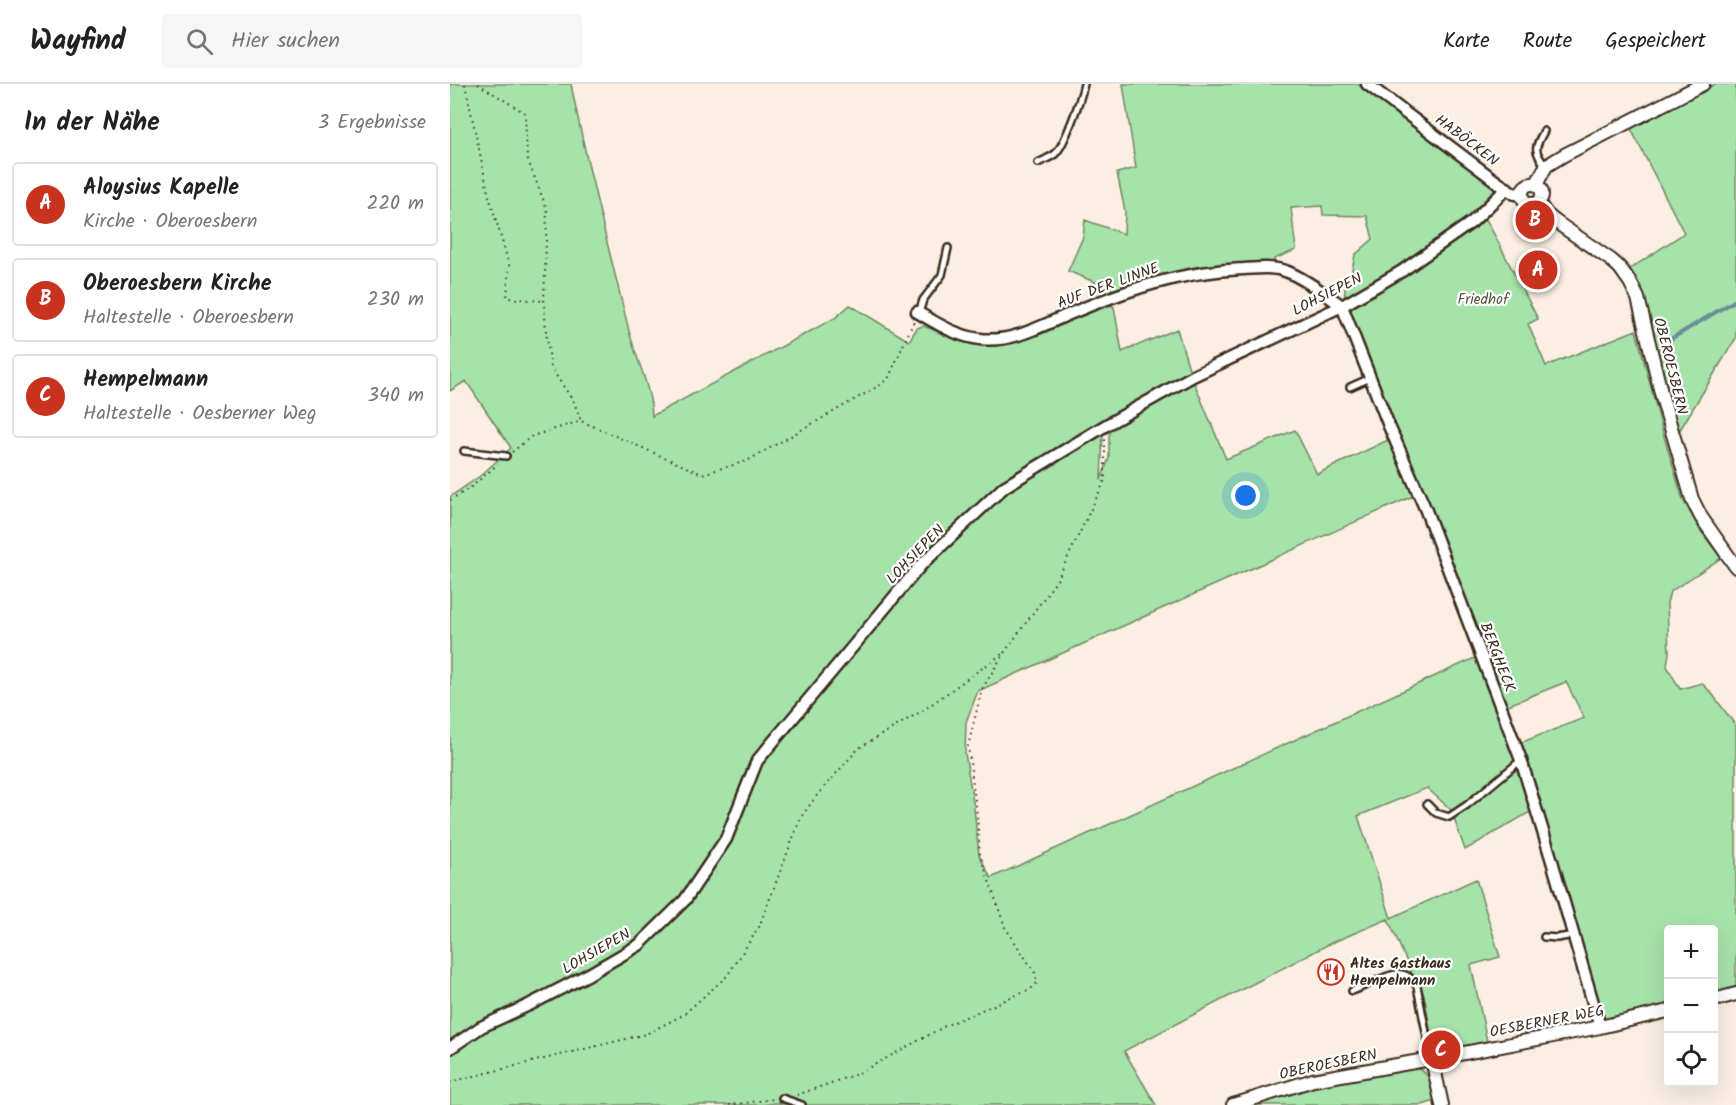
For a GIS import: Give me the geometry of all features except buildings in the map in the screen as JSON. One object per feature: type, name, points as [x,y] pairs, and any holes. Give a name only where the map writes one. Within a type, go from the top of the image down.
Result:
[{"type":"street","name":"HABÖCKEN","points":[[1367,84],[1515,194],[1522,194]]},
{"type":"street","points":[[1536,185],[1546,166],[1564,154],[1703,84]]},
{"type":"street","points":[[1528,185],[1536,185],[1541,192],[1538,202],[1528,203],[1523,199],[1522,190],[1528,185]]},
{"type":"street","name":"LOHSIEPEN","points":[[450,1048],[481,1027],[579,980],[639,945],[685,900],[726,839],[757,761],[921,565],[1004,486],[1193,376],[1342,306],[1402,271],[1472,222],[1507,188]]},
{"type":"street","name":"OBEROESBERN","points":[[1538,202],[1546,214],[1556,222],[1611,260],[1630,282],[1638,298],[1662,397],[1692,499],[1701,517],[1736,567]]},
{"type":"street","name":"AUF DER LINNE","points":[[918,313],[947,330],[963,335],[981,339],[1010,337],[1145,285],[1204,271],[1251,268],[1287,271],[1342,306]]},
{"type":"street","name":"BERGHECK","points":[[1342,306],[1389,426],[1425,508],[1521,759],[1600,1027]]},
{"type":"street","points":[[1718,999],[1736,994]]},
{"type":"street","name":"OESBERNER WEG","points":[[1432,1059],[1600,1027],[1664,1012]]},
{"type":"street","points":[[1432,1059],[1442,1105]]},
{"type":"street","name":"OBEROESBERN","points":[[1233,1105],[1313,1080],[1432,1059]]},
{"type":"lane","points":[[1038,163],[1055,154],[1059,149],[1073,118],[1084,84]]},
{"type":"lane","points":[[1544,131],[1536,146],[1537,155],[1546,166]]},
{"type":"lane","points":[[918,313],[923,300],[942,275],[948,248]]},
{"type":"lane","points":[[1350,387],[1370,378]]},
{"type":"lane","points":[[464,451],[506,456]]},
{"type":"lane","points":[[1427,804],[1437,813],[1449,817],[1467,805],[1521,759]]},
{"type":"lane","points":[[1544,937],[1557,939],[1574,935]]},
{"type":"lane","points":[[1352,991],[1393,975],[1402,974],[1411,978],[1417,986],[1432,1059]]},
{"type":"lane","points":[[782,1098],[802,1105]]},
{"type":"path","points":[[465,84],[489,196],[509,266],[507,298],[544,301]]},
{"type":"path","points":[[478,84],[525,113],[527,158],[547,209],[544,301],[551,368],[574,402],[581,421]]},
{"type":"path","points":[[450,500],[470,488],[532,436],[581,421],[702,474],[747,461],[882,384],[889,377],[918,313]]},
{"type":"path","points":[[729,1105],[797,1095],[859,1073],[947,1024],[1031,989],[1037,983],[1035,973],[1005,927],[980,855],[968,746],[981,689],[1057,580],[1105,480],[1105,437],[1108,424]]},
{"type":"path","points":[[450,1082],[646,1034],[683,1014],[727,976],[759,927],[801,817],[818,794],[859,748],[922,711],[1004,653]]},
{"type":"green space","points":[[450,84],[571,84],[629,331],[649,394],[652,416],[835,318],[850,305],[909,341],[917,328],[923,326],[954,337],[988,344],[1106,302],[1114,307],[1122,352],[1177,329],[1190,372],[1016,472],[1103,431],[1101,480],[1109,458],[1111,427],[1193,380],[1226,459],[1295,430],[1317,474],[1390,439],[1413,496],[978,691],[966,722],[965,753],[979,855],[991,878],[1477,657],[1518,763],[1532,811],[1465,850],[1451,810],[1427,788],[1358,816],[1391,918],[1476,879],[1500,957],[1471,965],[1487,1041],[1439,1052],[1435,1048],[1422,990],[1413,976],[1388,919],[1331,943],[1124,1051],[1156,1105],[788,1105],[776,1103],[762,1105],[450,1105],[450,497],[480,476],[511,448],[466,381],[450,391]]},
{"type":"green space","points":[[1123,84],[1357,84],[1492,183],[1493,195],[1460,224],[1405,263],[1344,300],[1346,280],[1350,279],[1355,255],[1373,239],[1367,216],[1323,215],[1322,206],[1291,208],[1296,250],[1274,259],[1274,265],[1242,264],[1195,268],[1149,278],[1114,291],[1068,271],[1083,237],[1085,220],[1124,234],[1125,211],[1117,173],[1136,168]]},
{"type":"green space","points":[[1715,84],[1736,84],[1736,338],[1678,433],[1642,289],[1630,269],[1684,233],[1631,129]]},
{"type":"green space","name":"Friedhof","points":[[1485,217],[1538,319],[1528,324],[1546,366],[1636,330],[1683,500],[1700,530],[1721,558],[1670,592],[1667,603],[1669,653],[1667,666],[1680,689],[1702,683],[1736,726],[1736,991],[1718,995],[1718,925],[1664,925],[1664,1008],[1603,1022],[1520,743],[1584,718],[1566,682],[1506,706],[1350,315],[1353,305],[1423,261]]},
{"type":"green space","points":[[1413,1067],[1427,1075],[1435,1101],[1422,1105],[1252,1105],[1312,1086]]},
{"type":"waterway","points":[[1664,343],[1736,300]]},
{"type":"place","name":"Oberoesbern Kirche","points":[[1535,220]]},
{"type":"place","name":"Aloysius Kapelle","points":[[1538,270]]},
{"type":"place","name":"Altes Gasthaus Hempelmann","points":[[1331,972]]},
{"type":"place","name":"Hempelmann","points":[[1441,1050]]}]
